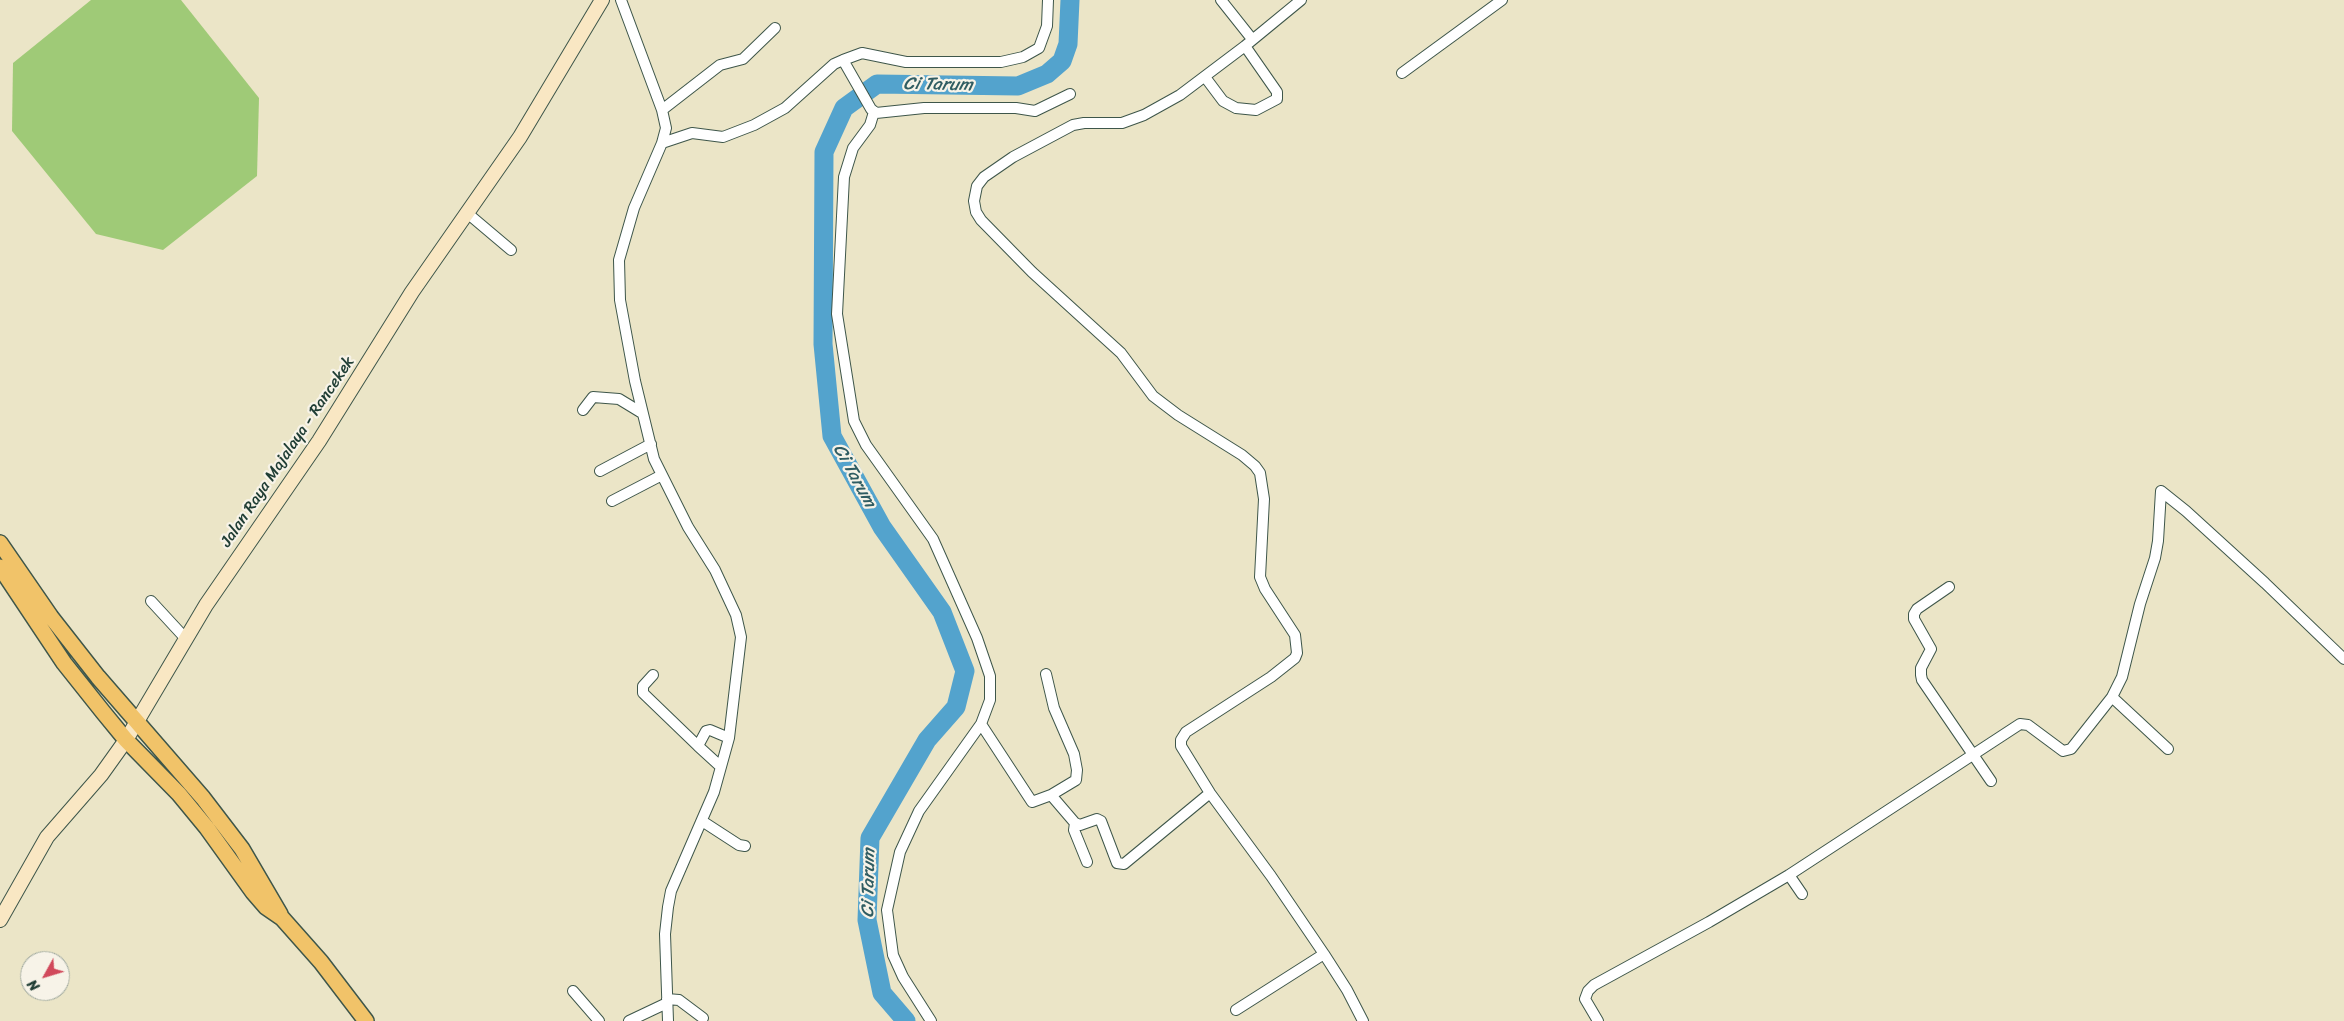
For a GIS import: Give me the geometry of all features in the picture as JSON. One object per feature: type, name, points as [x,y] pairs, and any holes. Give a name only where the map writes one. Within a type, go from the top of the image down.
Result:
[{"type":"main road","name":"Jalan Raya Majalaya - Rancekek","points":[[0,920],[47,837],[101,775],[126,740],[206,605],[319,440],[412,292],[520,137],[602,0]]},
{"type":"main road","points":[[0,543],[57,624],[136,722],[203,798],[242,849],[268,890],[282,918]]},
{"type":"main road","points":[[0,567],[64,663],[126,740],[179,794],[207,828],[253,892],[266,906],[282,918],[321,962],[366,1021]]},
{"type":"street","points":[[621,0],[662,110],[666,128],[662,143],[634,208],[619,260],[620,300],[642,413],[651,444],[662,475],[688,528],[715,570],[736,615],[740,644],[729,738],[702,821],[677,875],[668,907],[665,934],[668,1021]]},
{"type":"street","points":[[662,143],[692,133],[723,137],[754,125],[785,108],[834,64],[844,62],[862,53],[906,62],[1001,62],[1023,57],[1039,48],[1047,26],[1048,0]]},
{"type":"street","points":[[1205,77],[1223,101],[1236,108],[1256,110],[1277,99],[1277,92],[1249,43],[1221,0]]},
{"type":"street","points":[[1301,0],[1249,43],[1180,95],[1144,115],[1122,123],[1084,122],[1073,125],[1013,157],[984,177],[977,186],[974,201],[976,212],[981,220],[1032,272],[1121,353],[1153,396],[1178,415],[1242,455],[1260,473],[1264,499],[1260,577],[1265,589],[1295,635],[1297,653],[1295,658],[1272,676],[1246,691],[1184,734],[1181,746],[1210,793],[1271,876],[1324,954],[1347,990],[1363,1021]]},
{"type":"street","points":[[1402,73],[1502,0]]},
{"type":"street","points":[[662,110],[720,65],[743,59],[774,28]]},
{"type":"street","points":[[844,62],[872,110],[870,125],[853,148],[844,177],[837,314],[854,421],[866,445],[933,539],[977,638],[990,676],[990,700],[981,724],[919,811],[900,852],[888,904],[889,935],[893,955],[903,977],[930,1021]]},
{"type":"street","points":[[872,110],[1016,108],[1035,111],[1070,94]]},
{"type":"street","points":[[466,212],[511,250]]},
{"type":"street","points":[[583,410],[594,396],[619,399],[642,413]]},
{"type":"street","points":[[600,471],[651,444]]},
{"type":"street","points":[[612,501],[662,475]]},
{"type":"street","points":[[1598,1021],[1585,999],[1588,991],[1594,985],[1709,922],[1789,875],[2020,724],[2024,724],[2063,751],[2071,749],[2112,697],[2122,677],[2140,604],[2151,576],[2158,541],[2161,491],[2186,511],[2265,583],[2344,659]]},
{"type":"street","points":[[1949,586],[1917,609],[1914,614],[1914,619],[1931,649],[1921,668],[1922,680],[1991,781]]},
{"type":"street","points":[[151,601],[186,639]]},
{"type":"street","points":[[981,724],[1032,802],[1051,795],[1076,780],[1077,770],[1074,754],[1054,708],[1046,674]]},
{"type":"street","points":[[653,675],[643,686],[643,693],[720,767]]},
{"type":"street","points":[[2112,697],[2168,749]]},
{"type":"street","points":[[698,746],[706,731],[710,730],[729,738]]},
{"type":"street","points":[[1051,795],[1075,823],[1080,825],[1097,819],[1101,821],[1117,863],[1124,864],[1210,793]]},
{"type":"street","points":[[702,821],[739,845],[745,846]]},
{"type":"street","points":[[1075,823],[1074,830],[1087,862]]},
{"type":"street","points":[[1789,875],[1802,894]]},
{"type":"street","points":[[1236,1010],[1324,954]]},
{"type":"street","points":[[573,991],[599,1021]]},
{"type":"street","points":[[629,1021],[667,1001],[680,1000],[703,1018]]},
{"type":"green space","points":[[91,0],[181,0],[259,98],[257,176],[163,250],[96,234],[12,131],[13,63]]},
{"type":"waterway","name":"Ci Tarum","points":[[906,1021],[882,993],[867,920],[870,838],[927,740],[956,707],[965,671],[942,612],[882,527],[832,436],[823,344],[824,152],[844,108],[877,84],[1018,86],[1047,74],[1062,61],[1068,44],[1070,0]]}]
